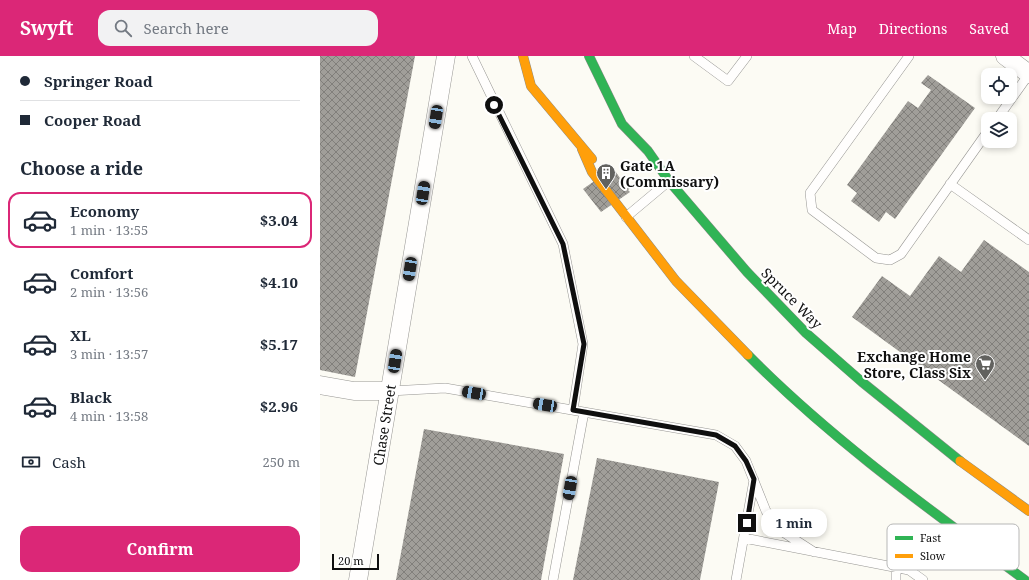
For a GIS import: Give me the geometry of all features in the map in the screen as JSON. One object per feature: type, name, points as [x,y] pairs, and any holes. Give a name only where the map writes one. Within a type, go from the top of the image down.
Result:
[{"type":"street","name":"Chase Street","points":[[358,580],[446,56]]},
{"type":"street","points":[[522,56],[531,86],[582,149],[592,172],[676,280],[767,374],[843,443],[880,473],[949,524]]},
{"type":"street","name":"Spruce Way","points":[[589,56],[622,124],[648,151],[669,181],[747,272],[806,333],[906,419],[1029,511]]},
{"type":"street","points":[[1005,56],[1029,74]]},
{"type":"street","points":[[320,385],[354,391],[390,391]]},
{"type":"street","points":[[1011,570],[1025,580]]},
{"type":"lane","points":[[472,56],[563,244],[584,344],[573,410]]},
{"type":"lane","points":[[694,56],[728,81],[747,56]]},
{"type":"lane","points":[[909,56],[810,194],[812,210],[876,258],[890,260],[901,254],[981,141]]},
{"type":"lane","points":[[1002,112],[1029,74]]},
{"type":"lane","points":[[626,217],[669,181]]},
{"type":"lane","points":[[950,184],[1029,240]]},
{"type":"lane","points":[[390,391],[445,388],[716,435],[735,446],[746,461],[766,511],[783,532],[814,552]]},
{"type":"lane","points":[[553,580],[584,412]]},
{"type":"lane","points":[[736,580],[754,479]]},
{"type":"lane","points":[[744,538],[887,565]]},
{"type":"lane","points":[[909,570],[924,580]]},
{"type":"building","points":[[320,56],[415,56],[355,377],[320,370]]},
{"type":"building","points":[[928,75],[975,108],[895,219],[886,212],[879,222],[851,201],[857,193],[847,185],[908,101],[918,108],[931,90],[921,83]]},
{"type":"building","name":"Gate 1A (Commissary)","points":[[613,168],[620,178],[624,176],[632,187],[628,190],[630,192],[601,212],[583,189]]},
{"type":"building","name":"Exchange Home Store, Class Six","points":[[984,240],[1029,272],[1029,446],[852,317],[882,276],[910,296],[939,256],[961,272]]},
{"type":"building","points":[[424,429],[564,454],[541,580],[396,580]]},
{"type":"building","points":[[597,458],[719,482],[700,580],[573,580]]},
{"type":"traffic: fast","points":[[589,56],[622,124],[648,151],[669,181],[747,272],[806,333],[862,382],[960,461]]},
{"type":"traffic: fast","points":[[748,355],[780,386],[847,445],[949,524]]},
{"type":"traffic: fast","points":[[1012,570],[1025,580]]},
{"type":"traffic: slow","points":[[523,56],[531,86],[592,159]]},
{"type":"traffic: slow","points":[[582,149],[592,172],[676,281],[748,355]]},
{"type":"traffic: slow","points":[[960,461],[1029,511]]},
{"type":"place","name":"Gate 1A (Commissary)","points":[[606,190]]},
{"type":"place","name":"Exchange Home Store, Class Six","points":[[985,381]]},
{"type":"route","points":[[494,105],[563,244],[584,344],[573,410],[716,435],[735,446],[746,461],[754,479],[747,523]]}]
